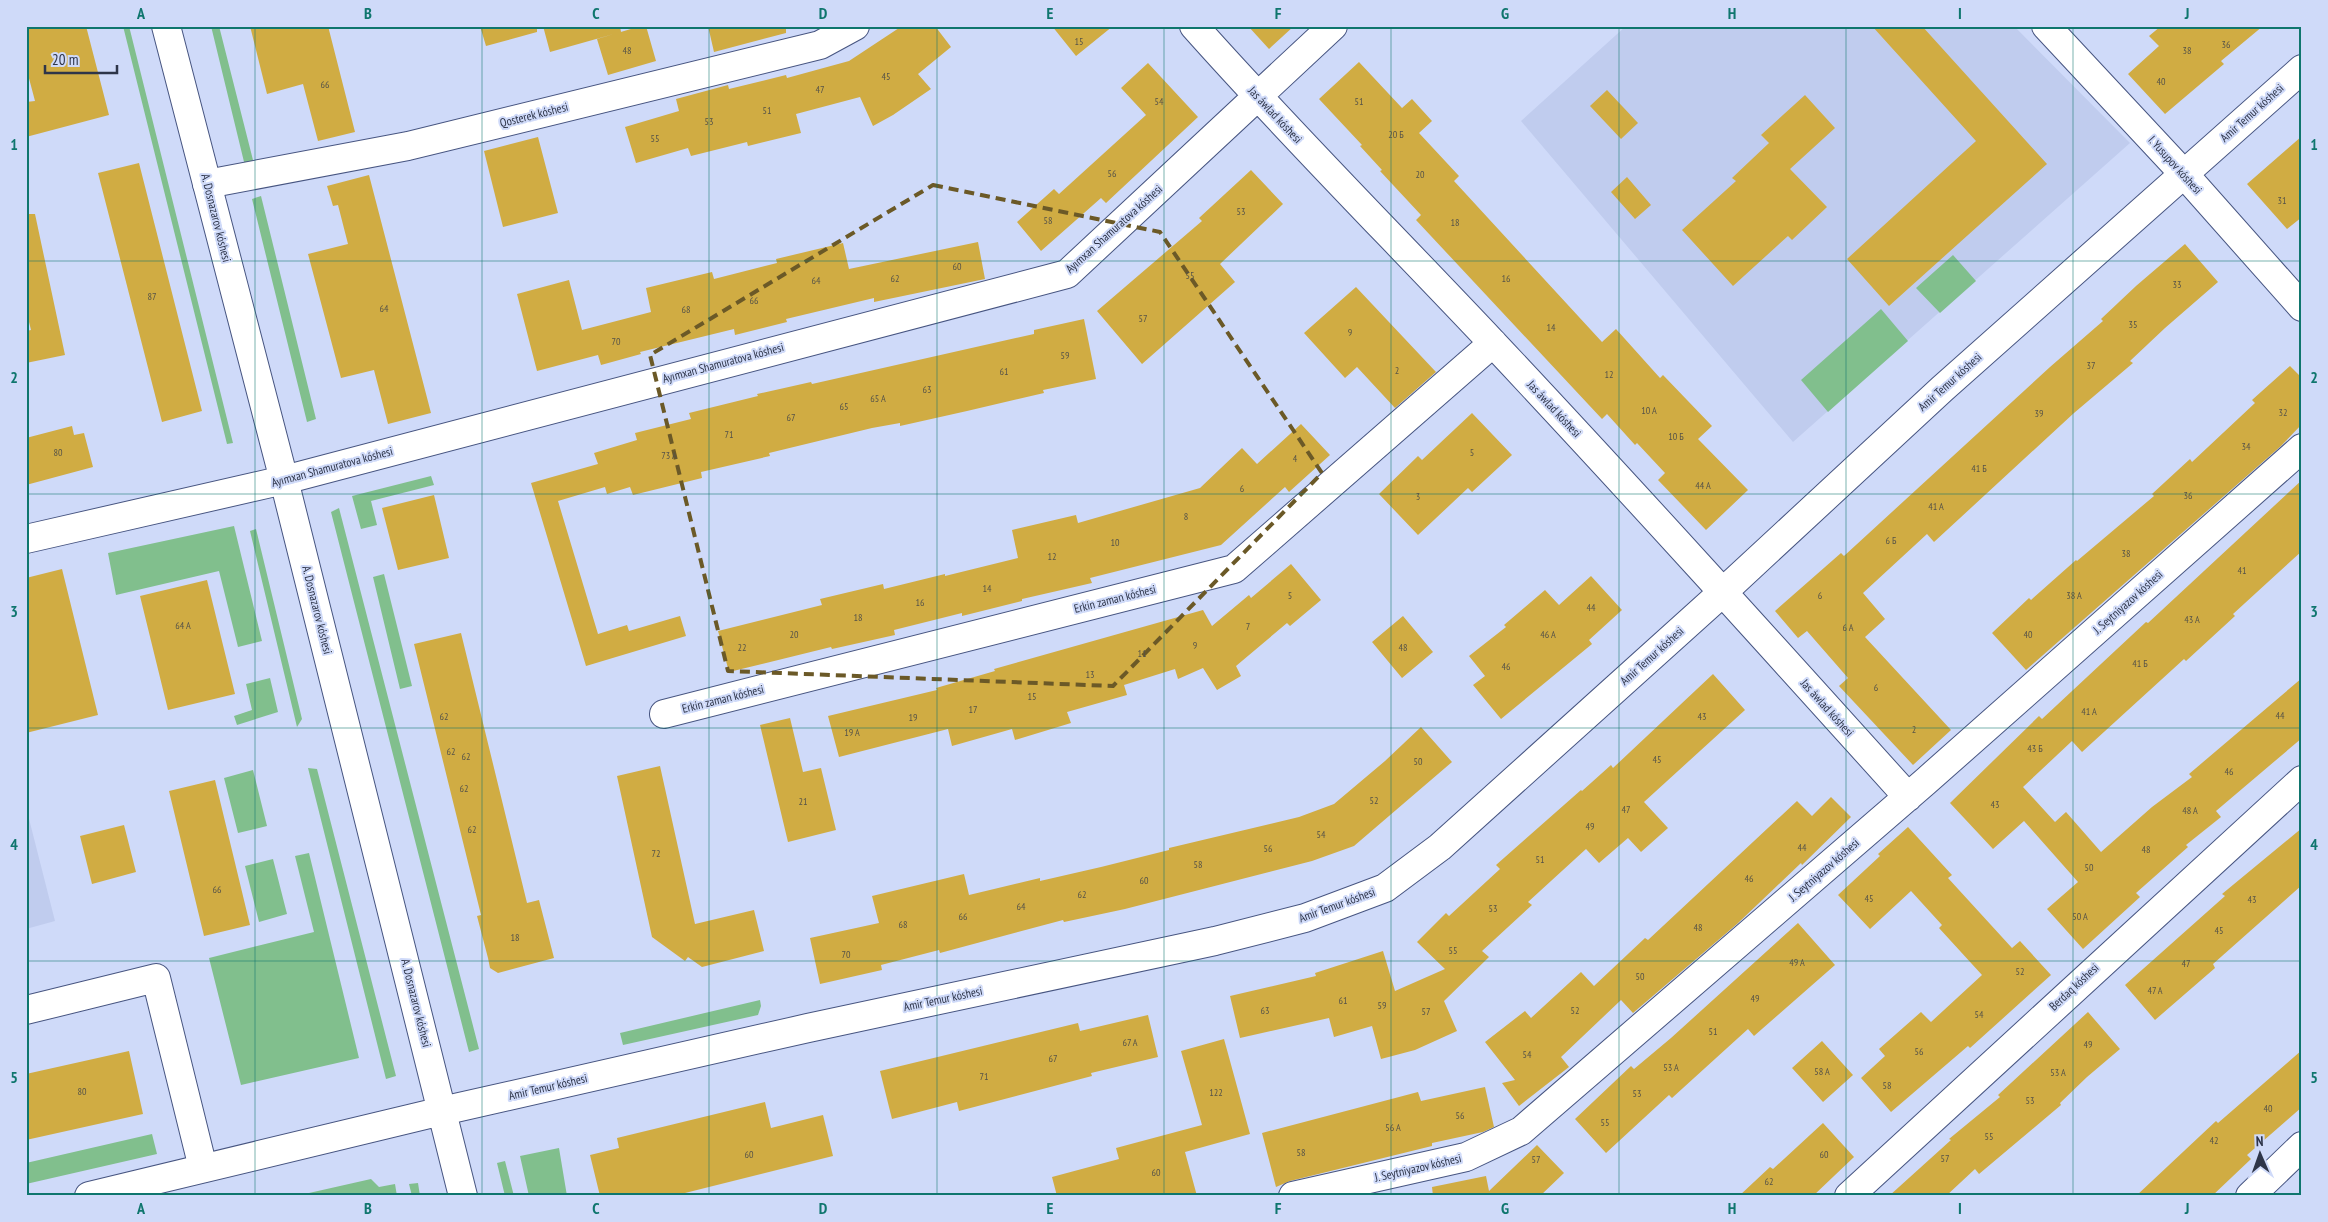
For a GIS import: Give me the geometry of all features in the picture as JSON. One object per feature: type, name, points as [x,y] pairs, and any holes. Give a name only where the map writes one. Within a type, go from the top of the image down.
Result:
[{"type":"street","name":"A. Dosnazarov kóshesi","points":[[166,26],[284,480],[462,1196]]},
{"type":"street","name":"Qosterek kóshesi","points":[[207,184],[408,146],[820,45],[855,26]]},
{"type":"street","name":"Jas áwlad kóshesi","points":[[1194,26],[1257,97],[1493,343],[1723,592],[1908,797]]},
{"type":"street","name":"Ayımxan Shamuratova kóshesi","points":[[26,539],[284,480],[1067,274],[1334,26]]},
{"type":"street","name":"I. Yusupov kóshesi","points":[[2046,26],[2184,174],[2302,307]]},
{"type":"street","name":"Amir Temur kóshesi","points":[[89,1196],[442,1111],[808,1028],[1215,941],[1305,918],[1385,888],[1440,847],[1723,592],[1899,428],[2302,69]]},
{"type":"street","name":"Erkin zaman kóshesi","points":[[664,714],[1234,569],[1493,343]]},
{"type":"street","name":"J. Seytniyazov kóshesi","points":[[1293,1196],[1466,1157],[1521,1131],[1908,797],[2302,448]]},
{"type":"street","name":"Berdaq kóshesi","points":[[1848,1196],[2302,780]]},
{"type":"street","points":[[26,1010],[156,978],[203,1168]]},
{"type":"street","points":[[2250,1196],[2302,1146]]},
{"type":"highlighted area","points":[[933,185],[1160,232],[1322,473],[1113,686],[728,671],[650,355]]},
{"type":"shaded area","points":[[1626,26],[2014,26],[2130,143],[1793,442],[1521,121]]},
{"type":"shaded area","points":[[26,807],[55,921],[26,929]]},
{"type":"green space","points":[[123,26],[129,26],[233,443],[227,444]]},
{"type":"green space","points":[[211,26],[219,26],[254,164],[245,166]]},
{"type":"green space","points":[[261,196],[316,419],[307,422],[252,199]]},
{"type":"green space","points":[[1953,255],[1976,281],[1940,313],[1916,288]]},
{"type":"green space","points":[[1881,309],[1908,341],[1828,412],[1801,380]]},
{"type":"green space","points":[[431,476],[434,485],[371,501],[377,525],[361,529],[352,496]]},
{"type":"green space","points":[[339,508],[479,1049],[469,1052],[331,512]]},
{"type":"green space","points":[[234,526],[262,641],[238,647],[219,571],[116,595],[108,553]]},
{"type":"green space","points":[[256,529],[302,719],[297,727],[250,531]]},
{"type":"green space","points":[[384,574],[412,686],[400,689],[373,577]]},
{"type":"green space","points":[[270,678],[278,712],[237,725],[234,716],[252,710],[246,684]]},
{"type":"green space","points":[[308,768],[317,769],[396,1076],[386,1079]]},
{"type":"green space","points":[[253,770],[267,826],[238,833],[224,778]]},
{"type":"green space","points":[[309,853],[359,1058],[241,1085],[209,958],[314,932],[295,856]]},
{"type":"green space","points":[[273,859],[287,914],[259,922],[245,866]]},
{"type":"green space","points":[[760,1000],[761,1006],[758,1015],[623,1045],[620,1033]]},
{"type":"green space","points":[[152,1134],[157,1154],[26,1184],[26,1163]]},
{"type":"green space","points":[[559,1148],[567,1196],[529,1196],[520,1156]]},
{"type":"green space","points":[[505,1161],[514,1196],[505,1196],[497,1163]]},
{"type":"green space","points":[[371,1179],[379,1187],[395,1184],[397,1196],[315,1196],[309,1193]]},
{"type":"green space","points":[[418,1183],[420,1196],[412,1196],[409,1184]]},
{"type":"building","points":[[26,26],[86,26],[109,115],[26,137],[26,102],[35,101],[26,67]]},
{"type":"building","points":[[250,26],[328,26],[355,132],[318,141],[303,84],[267,94]]},
{"type":"building","points":[[480,26],[537,26],[537,32],[486,46]]},
{"type":"building","points":[[543,26],[620,26],[621,32],[550,52]]},
{"type":"building","points":[[646,26],[656,61],[608,75],[597,39]]},
{"type":"building","points":[[708,26],[786,26],[786,33],[714,52]]},
{"type":"building","points":[[902,26],[935,26],[951,47],[918,74],[931,89],[873,126],[860,97],[796,114],[801,133],[748,146],[747,142],[691,156],[688,148],[636,163],[625,127],[679,111],[676,99],[728,85],[729,89],[786,75],[787,78],[849,61]]},
{"type":"building","points":[[1052,26],[1113,26],[1076,56]]},
{"type":"building","points":[[1248,26],[1294,26],[1269,49]]},
{"type":"building","points":[[1872,26],[1922,26],[2047,164],[1889,306],[1847,259],[1976,141]]},
{"type":"building","points":[[2161,26],[2263,26],[2221,61],[2224,64],[2165,114],[2128,74],[2159,46],[2149,36]]},
{"type":"building","points":[[1359,62],[1402,108],[1412,99],[1432,121],[1419,133],[1459,176],[1454,181],[1602,342],[1616,329],[1660,378],[1663,375],[1712,426],[1698,439],[1748,490],[1706,530],[1658,480],[1665,473],[1637,443],[1635,445],[1607,414],[1602,419],[1416,220],[1421,215],[1380,171],[1382,170],[1360,146],[1362,145],[1319,99]]},
{"type":"building","points":[[1148,63],[1198,117],[1106,203],[1101,198],[1041,251],[1017,222],[1054,189],[1059,194],[1146,115],[1121,88]]},
{"type":"building","points":[[1607,90],[1638,123],[1621,139],[1590,106]]},
{"type":"building","points":[[1805,95],[1835,128],[1790,169],[1827,207],[1792,240],[1788,236],[1733,286],[1682,230],[1736,181],[1732,178],[1769,143],[1761,135]]},
{"type":"building","points":[[2302,136],[2302,217],[2287,229],[2247,184]]},
{"type":"building","points":[[538,137],[558,213],[503,227],[484,151]]},
{"type":"building","points":[[139,163],[202,411],[162,422],[98,173]]},
{"type":"building","points":[[1251,170],[1283,204],[1220,264],[1235,282],[1142,364],[1097,311],[1202,221],[1199,218]]},
{"type":"building","points":[[369,175],[431,413],[388,424],[374,370],[341,378],[308,254],[348,244],[338,205],[333,206],[327,186]]},
{"type":"building","points":[[1627,177],[1651,205],[1635,219],[1611,192]]},
{"type":"building","points":[[26,214],[35,214],[65,355],[26,363],[26,331],[31,330],[26,310]]},
{"type":"building","points":[[978,242],[985,279],[874,302],[874,298],[786,319],[787,322],[735,335],[734,329],[640,352],[641,354],[601,365],[598,355],[537,371],[517,294],[569,280],[582,330],[651,312],[646,288],[712,272],[714,279],[777,263],[776,259],[843,243],[849,269]]},
{"type":"building","points":[[2185,244],[2218,282],[2130,361],[2133,363],[2074,413],[1934,542],[1927,534],[1863,593],[1885,619],[1865,637],[1951,730],[1913,765],[1839,686],[1848,678],[1807,631],[1798,638],[1775,611],[1841,553],[1844,556],[2050,367],[2103,321],[2101,319],[2136,286]]},
{"type":"building","points":[[1356,287],[1436,372],[1395,408],[1357,367],[1345,378],[1304,333]]},
{"type":"building","points":[[1084,319],[1096,379],[1043,390],[1044,393],[967,411],[900,426],[900,423],[872,428],[769,453],[770,456],[701,472],[702,478],[633,495],[630,487],[607,494],[605,487],[558,501],[598,634],[627,625],[629,631],[680,616],[686,636],[586,666],[531,483],[598,464],[594,453],[637,440],[635,433],[691,419],[689,413],[758,396],[757,394],[811,382],[812,384],[1034,334],[1034,330]]},
{"type":"building","points":[[2290,366],[2302,378],[2302,424],[2281,446],[2026,670],[1992,633],[2029,598],[2031,600],[2154,496],[2152,494],[2190,459],[2192,462],[2255,403],[2252,400]]},
{"type":"building","points":[[1472,413],[1512,455],[1472,492],[1468,488],[1418,535],[1379,494],[1418,456],[1422,460]]},
{"type":"building","points":[[1301,424],[1330,455],[1289,492],[1285,487],[1221,545],[1090,578],[1092,583],[1022,599],[1022,601],[962,616],[962,613],[894,630],[895,635],[832,649],[831,647],[729,672],[718,631],[822,605],[820,599],[883,584],[884,589],[1018,558],[1012,530],[1076,515],[1078,523],[1200,488],[1242,448],[1257,464]]},
{"type":"building","points":[[72,426],[74,435],[84,433],[93,467],[26,485],[26,438]]},
{"type":"building","points":[[2302,480],[2302,551],[2233,614],[2235,616],[2186,661],[2184,659],[2082,752],[2072,741],[2023,787],[2055,822],[2066,812],[2101,852],[2152,807],[2192,777],[2189,774],[2302,678],[2302,738],[2216,811],[2221,817],[2186,845],[2188,847],[2136,893],[2140,897],[2083,949],[2047,909],[2078,882],[2024,821],[1993,849],[1950,803],[2039,716],[2042,719]]},
{"type":"building","points":[[434,495],[449,558],[398,570],[382,508]]},
{"type":"building","points":[[1291,564],[1321,600],[1290,626],[1287,623],[1236,666],[1241,676],[1217,690],[1203,668],[1178,679],[1175,669],[1124,685],[1127,695],[1067,712],[1071,723],[1015,740],[1012,729],[952,746],[948,729],[839,757],[828,716],[937,690],[936,688],[995,671],[994,669],[1203,610],[1212,626],[1249,595],[1251,598]]},
{"type":"building","points":[[62,569],[98,715],[26,733],[26,578]]},
{"type":"building","points":[[1591,576],[1622,610],[1589,640],[1592,644],[1501,719],[1473,685],[1485,676],[1469,656],[1506,627],[1504,625],[1545,590],[1559,605]]},
{"type":"building","points":[[207,580],[235,694],[168,710],[140,596]]},
{"type":"building","points":[[1403,616],[1433,652],[1402,678],[1372,642]]},
{"type":"building","points":[[461,633],[527,903],[539,900],[554,958],[498,973],[490,968],[477,916],[481,915],[414,644]]},
{"type":"building","points":[[1713,674],[1745,710],[1644,802],[1668,828],[1641,852],[1628,838],[1599,863],[1586,849],[1528,902],[1532,905],[1482,951],[1489,957],[1444,1001],[1457,1031],[1415,1050],[1381,1059],[1372,1026],[1334,1037],[1329,1018],[1240,1038],[1230,996],[1316,976],[1315,973],[1383,951],[1395,991],[1445,969],[1417,942],[1446,913],[1449,916],[1500,869],[1496,865],[1611,765],[1613,768]]},
{"type":"building","points":[[790,718],[803,772],[821,768],[836,830],[788,842],[760,725]]},
{"type":"building","points":[[1421,727],[1452,762],[1354,846],[1312,861],[1125,909],[1064,922],[1063,920],[940,953],[939,950],[881,965],[882,970],[820,984],[810,938],[879,923],[872,896],[964,874],[969,895],[1040,878],[1040,881],[1101,867],[1169,850],[1169,848],[1299,817],[1334,804],[1385,761]]},
{"type":"building","points":[[660,766],[695,924],[754,910],[764,951],[702,967],[688,957],[685,961],[652,937],[617,776]]},
{"type":"building","points":[[215,780],[250,925],[204,936],[169,791]]},
{"type":"building","points":[[1831,797],[1851,817],[1737,924],[1633,1013],[1621,1000],[1561,1057],[1569,1067],[1519,1106],[1502,1083],[1515,1080],[1485,1042],[1525,1011],[1531,1018],[1581,972],[1594,986],[1645,938],[1648,940],[1797,801],[1812,816]]},
{"type":"building","points":[[124,825],[136,872],[92,884],[80,836]]},
{"type":"building","points":[[1908,827],[1952,875],[1948,878],[2012,948],[2020,941],[2051,975],[1970,1048],[1968,1046],[1891,1112],[1861,1078],[1885,1056],[1879,1049],[1921,1012],[1931,1022],[1982,975],[1939,928],[1942,925],[1911,891],[1870,929],[1838,895],[1880,856],[1878,854]]},
{"type":"building","points":[[2302,828],[2302,885],[2213,964],[2215,968],[2155,1020],[2125,985],[2225,896],[2222,894]]},
{"type":"building","points":[[1798,923],[1835,965],[1754,1036],[1748,1029],[1672,1098],[1669,1095],[1606,1153],[1575,1119],[1631,1066],[1634,1069],[1671,1038]]},
{"type":"building","points":[[2088,1012],[2120,1049],[2087,1077],[2060,1103],[2061,1105],[1979,1174],[1975,1169],[1946,1196],[1889,1196],[1951,1140],[1949,1139],[2000,1097],[1998,1095]]},
{"type":"building","points":[[1148,1015],[1158,1057],[1091,1073],[1092,1076],[959,1111],[957,1102],[892,1119],[880,1071],[1078,1023],[1080,1031]]},
{"type":"building","points":[[1224,1039],[1250,1134],[1185,1152],[1197,1196],[1057,1196],[1052,1177],[1119,1159],[1116,1148],[1202,1125],[1181,1051]]},
{"type":"building","points":[[1822,1041],[1853,1075],[1823,1102],[1792,1068]]},
{"type":"building","points":[[2302,1050],[2302,1107],[2247,1155],[2251,1159],[2212,1196],[2136,1196],[2216,1121],[2218,1123]]},
{"type":"building","points":[[129,1051],[143,1114],[26,1140],[26,1074]]},
{"type":"building","points":[[1485,1087],[1494,1127],[1483,1132],[1432,1143],[1432,1146],[1290,1181],[1276,1187],[1262,1133],[1418,1092],[1421,1101]]},
{"type":"building","points":[[765,1102],[771,1128],[823,1115],[833,1156],[673,1196],[600,1196],[590,1155],[619,1148],[617,1138]]},
{"type":"building","points":[[1823,1123],[1854,1157],[1813,1196],[1739,1196],[1770,1167],[1773,1169]]},
{"type":"building","points":[[1537,1145],[1564,1173],[1540,1196],[1433,1196],[1432,1187],[1486,1176],[1489,1191]]}]
